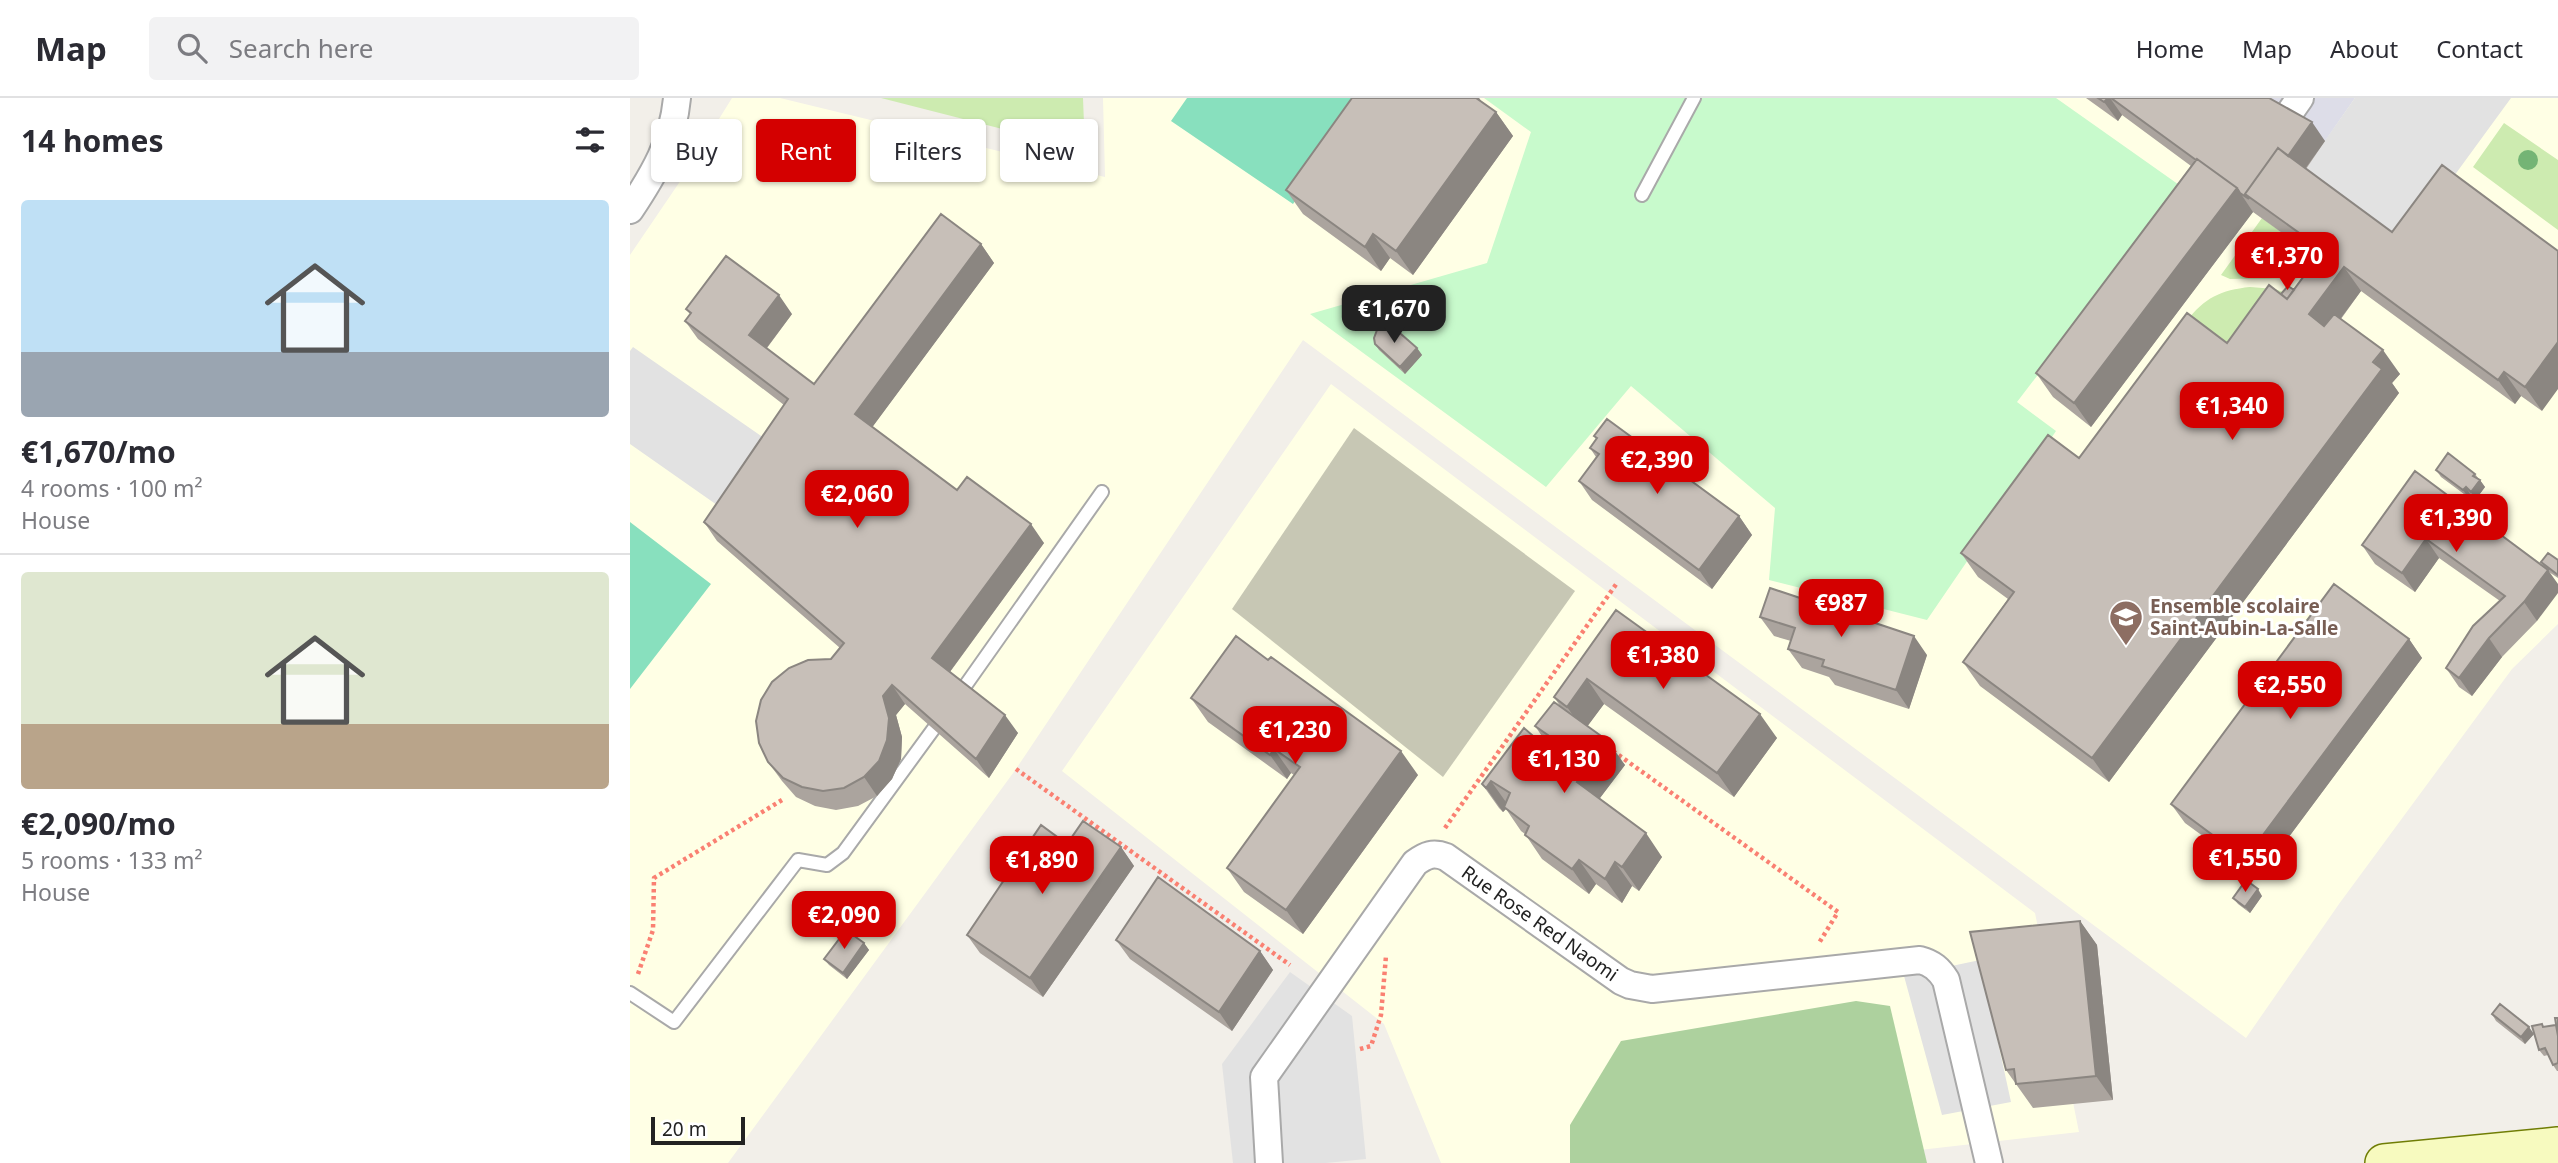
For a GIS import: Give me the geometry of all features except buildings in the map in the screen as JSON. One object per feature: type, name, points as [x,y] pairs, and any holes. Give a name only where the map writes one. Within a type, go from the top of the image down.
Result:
[{"type":"main road","points":[[2384,1163],[2558,1146]]},
{"type":"street","points":[[630,210],[668,145],[675,120],[677,98]]},
{"type":"street","points":[[1269,1163],[1264,1077],[1415,863],[1424,856],[1436,853]]},
{"type":"street","name":"Rue Rose Red Naomi","points":[[1436,853],[1446,857],[1615,977],[1641,988],[1665,988],[1920,960],[1928,962],[1941,972],[1945,980],[1989,1163]]},
{"type":"lane","points":[[1642,195],[1694,98]]},
{"type":"lane","points":[[630,993],[674,1022],[798,860],[827,865],[843,853],[1102,492]]},
{"type":"path","points":[[1436,853],[1437,839],[1617,583]]},
{"type":"path","points":[[1611,750],[1838,912],[1818,943]]},
{"type":"path","points":[[1016,769],[1290,965]]},
{"type":"path","points":[[630,982],[638,975],[653,930],[654,878],[782,800]]},
{"type":"path","points":[[1360,1049],[1371,1046],[1381,1015],[1385,956],[1391,946]]},
{"type":"shaded area","name":"Ensemble scolaire Saint-Aubin-La-Salle","points":[[732,98],[780,98],[870,120],[870,182],[986,182],[986,148],[1000,151],[1000,182],[1098,182],[1098,175],[1105,177],[1103,98],[2558,98],[2558,624],[2512,669],[2339,904],[2246,1038],[1303,340],[1016,769],[728,1163],[630,1163],[630,255],[680,182],[742,182],[742,119],[719,119]]},
{"type":"shaded area","points":[[2250,98],[2355,98],[2325,141]]},
{"type":"shaded area","points":[[2355,98],[2511,98],[2400,250],[2300,176]]},
{"type":"shaded area","points":[[633,347],[764,438],[717,505],[630,444],[630,351]]},
{"type":"shaded area","points":[[1331,384],[2035,913],[2079,1132],[1805,1163],[1441,1163],[1384,1024],[1062,771]]},
{"type":"shaded area","points":[[1354,428],[1575,591],[1443,777],[1232,609]]},
{"type":"shaded area","points":[[1980,960],[2011,1102],[1942,1115],[1904,976]]},
{"type":"shaded area","points":[[1290,972],[1352,1016],[1366,1159],[1326,1163],[1233,1163],[1222,1064]]},
{"type":"green space","points":[[881,98],[1083,98],[1084,119],[1000,119],[1000,128],[986,125],[986,119],[963,119]]},
{"type":"green space","points":[[1187,98],[1365,98],[1293,204],[1171,121]]},
{"type":"green space","points":[[1484,98],[2056,98],[2182,187],[2017,402],[2056,431],[1927,620],[1769,580],[1775,508],[1631,386],[1546,487],[1310,314],[1487,263],[1531,132]]},
{"type":"green space","points":[[2504,123],[2558,160],[2558,230],[2473,167]]},
{"type":"green space","points":[[2262,218],[2328,266],[2305,275],[2281,278],[2230,279],[2221,275]]},
{"type":"green space","points":[[2250,287],[2275,289],[2291,295],[2244,367],[2187,321],[2200,306],[2214,296]]},
{"type":"green space","points":[[630,522],[711,584],[630,689]]},
{"type":"green space","points":[[1856,1001],[1890,1006],[1927,1163],[1570,1163],[1570,1125],[1621,1041]]},
{"type":"place","name":"Ensemble scolaire Saint-Aubin-La-Salle","points":[[2126,647]]}]
